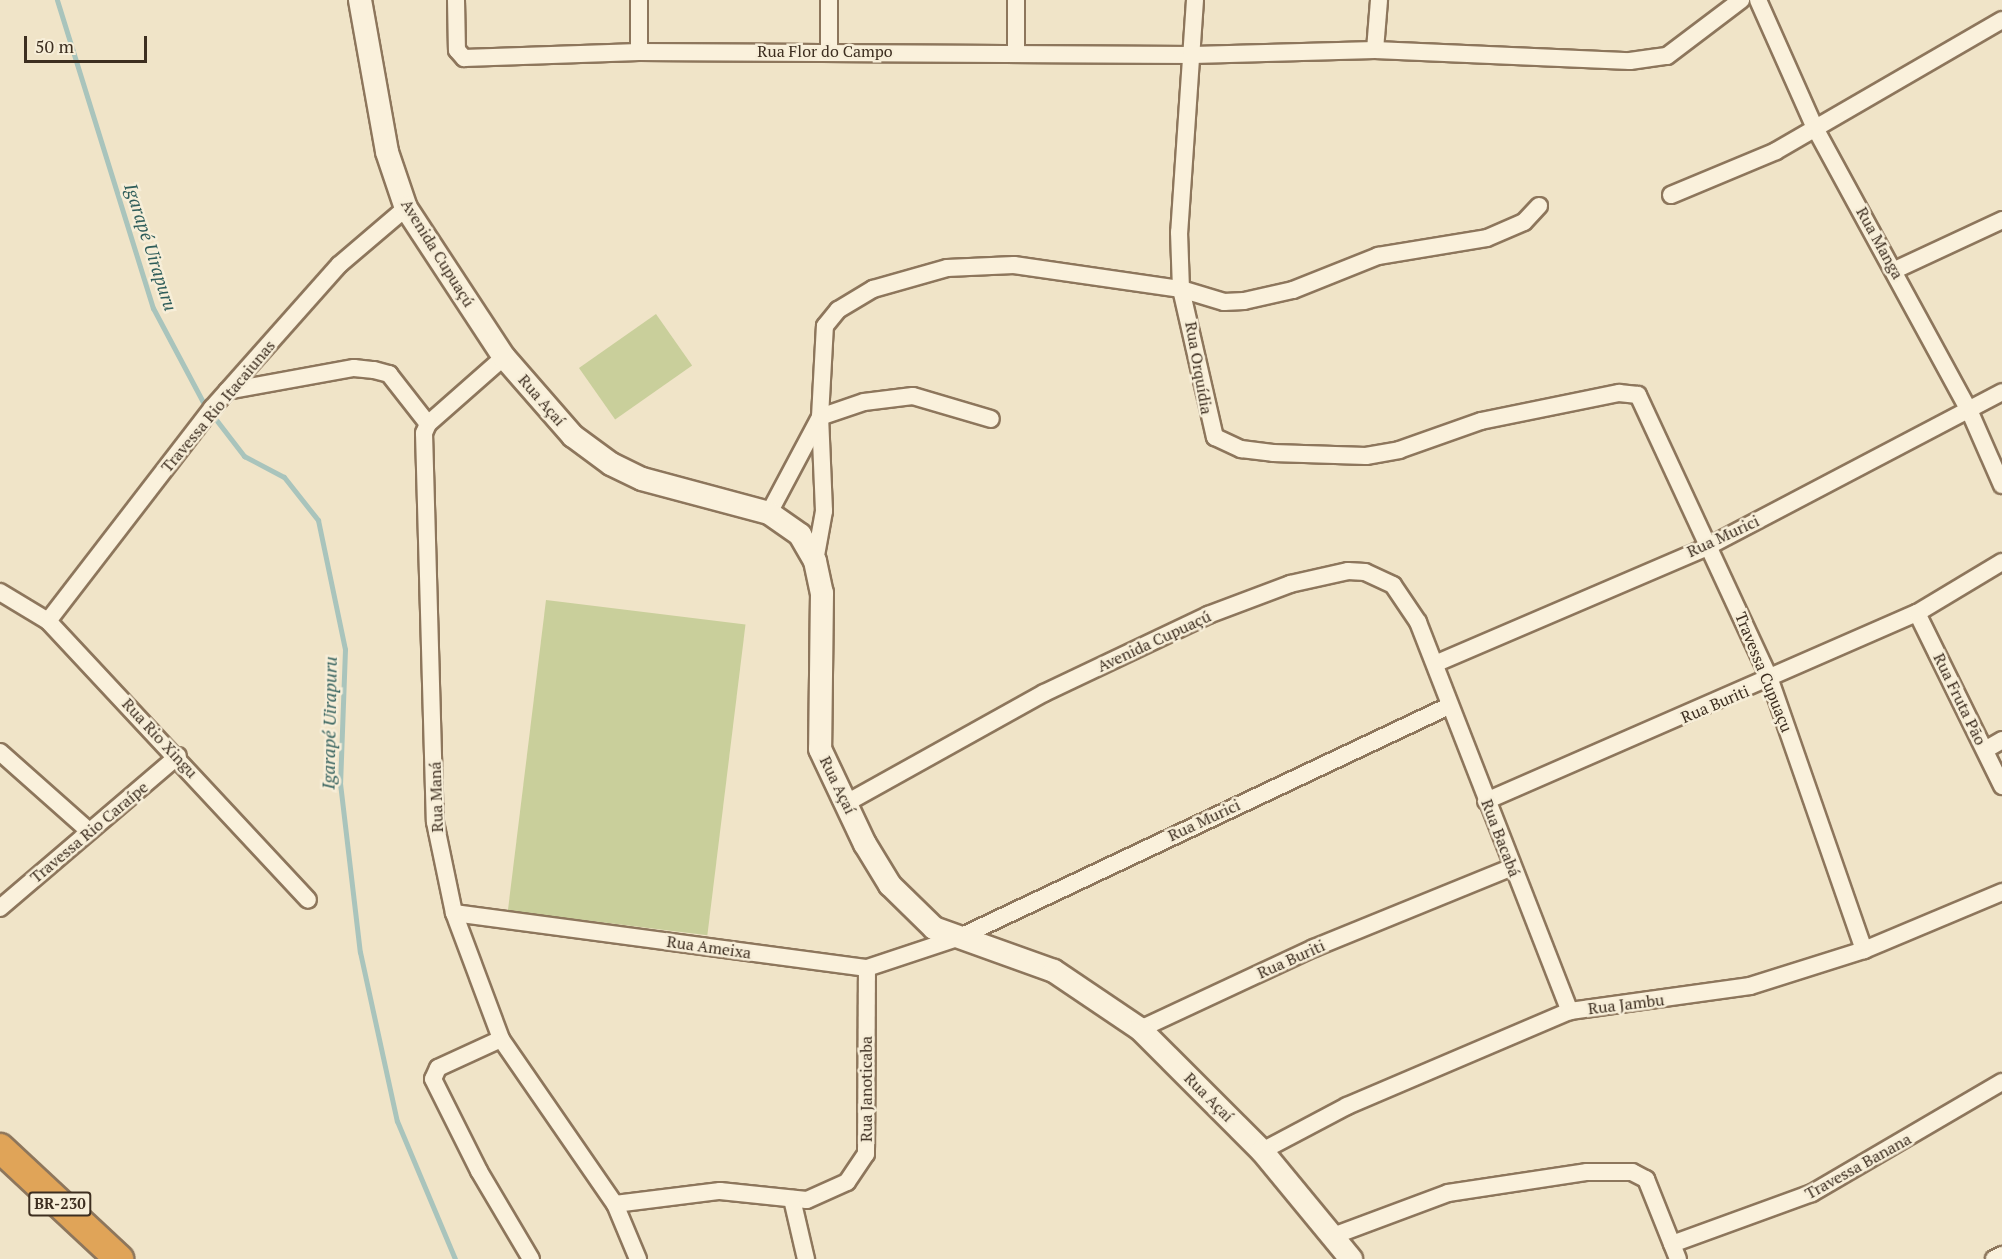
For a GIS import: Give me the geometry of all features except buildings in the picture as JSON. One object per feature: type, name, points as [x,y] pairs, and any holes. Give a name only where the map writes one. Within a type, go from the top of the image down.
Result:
[{"type":"highway","name":"BR-230","points":[[6,1158],[119,1259]]},
{"type":"street","name":"Avenida Cupuaçú","points":[[360,0],[387,152],[406,208],[504,357]]},
{"type":"street","name":"Rua Flor do Campo","points":[[456,0],[458,55],[829,51],[1193,55],[1375,50],[1650,60],[1667,56],[1702,34],[1741,0]]},
{"type":"street","points":[[639,0],[639,52]]},
{"type":"street","points":[[829,0],[829,51]]},
{"type":"street","points":[[1016,0],[1016,52]]},
{"type":"street","name":"Rua Orquídia","points":[[1195,0],[1179,232],[1181,289],[1209,423],[1215,437],[1241,449],[1306,456],[1366,456],[1399,450],[1467,424],[1619,393],[1638,395],[1644,401]]},
{"type":"street","points":[[1375,50],[1379,0]]},
{"type":"street","name":"Rua Manga","points":[[1758,0],[1815,128],[1895,270],[1969,410],[2002,485]]},
{"type":"street","points":[[1671,195],[1776,151],[2002,20]]},
{"type":"street","points":[[815,561],[824,511],[820,417],[825,326],[838,309],[873,289],[947,268],[981,264],[1181,289],[1224,302],[1264,298],[1378,256],[1487,238],[1524,222],[1539,206]]},
{"type":"street","name":"Travessa Rio Itacaiunas","points":[[48,621],[212,408],[339,266],[406,208]]},
{"type":"street","points":[[1895,270],[2002,220]]},
{"type":"street","points":[[227,391],[354,368],[374,370],[389,374],[428,424],[504,357]]},
{"type":"street","name":"Rua Açaí","points":[[504,357],[573,436],[611,464],[642,479],[769,513],[800,536],[815,561],[822,593],[819,737],[824,762],[848,802],[865,844],[890,885],[921,919],[960,937],[1054,971],[1140,1029],[1262,1151],[1351,1259]]},
{"type":"street","name":"Rua Murici","points":[[1437,663],[1707,546],[2002,392]]},
{"type":"street","points":[[769,513],[820,417],[864,402],[913,396],[991,419]]},
{"type":"street","name":"Travessa Cupuaçu","points":[[1644,401],[1707,546],[1770,680],[1864,950]]},
{"type":"street","name":"Rua Maná","points":[[428,424],[423,468],[434,672],[435,822],[454,913],[501,1039],[615,1204],[638,1259]]},
{"type":"street","name":"Rua Buriti","points":[[1486,801],[1770,680],[1917,613],[2002,562]]},
{"type":"street","name":"Avenida Cupuaçú","points":[[848,802],[1044,693],[1208,615],[1290,584],[1348,571],[1381,577],[1403,598],[1437,663]]},
{"type":"street","name":"Rua Rio Xingu","points":[[0,592],[48,621],[178,756],[308,900]]},
{"type":"street","name":"Rua Fruta Pão","points":[[1917,613],[2002,786]]},
{"type":"street","name":"Rua Bacabá","points":[[1437,663],[1449,706],[1569,1011]]},
{"type":"street","name":"Rua Murici","points":[[960,937],[1449,706]]},
{"type":"street","points":[[1985,750],[2002,740]]},
{"type":"street","points":[[0,752],[89,831]]},
{"type":"street","name":"Travessa Rio Caraípe","points":[[0,909],[178,756]]},
{"type":"street","name":"Rua Buriti","points":[[1140,1029],[1314,948],[1512,867]]},
{"type":"street","name":"Rua Jambu","points":[[1262,1151],[1347,1106],[1569,1011],[1750,986],[1864,950],[2002,891]]},
{"type":"street","name":"Rua Ameixa","points":[[454,913],[867,968],[960,937]]},
{"type":"street","name":"Rua Janoticaba","points":[[615,1204],[720,1191],[807,1200],[847,1182],[866,1154],[867,968]]},
{"type":"street","points":[[501,1039],[438,1068],[434,1079],[479,1171],[531,1259]]},
{"type":"street","name":"Travessa Banana","points":[[1675,1252],[1812,1193],[2002,1082]]},
{"type":"street","points":[[1333,1236],[1448,1193],[1616,1171],[1632,1172],[1646,1179],[1675,1252]]},
{"type":"street","points":[[792,1199],[806,1259]]},
{"type":"street","points":[[1994,1259],[2002,1255]]},
{"type":"green space","points":[[656,314],[692,366],[615,420],[579,368]]},
{"type":"green space","points":[[546,600],[746,624],[707,935],[508,911]]},
{"type":"waterway","name":"Igarapé Uirapuru","points":[[57,0],[153,308],[204,404],[244,456],[284,477],[318,520],[345,649],[340,783],[360,952],[397,1121],[455,1259]]}]
